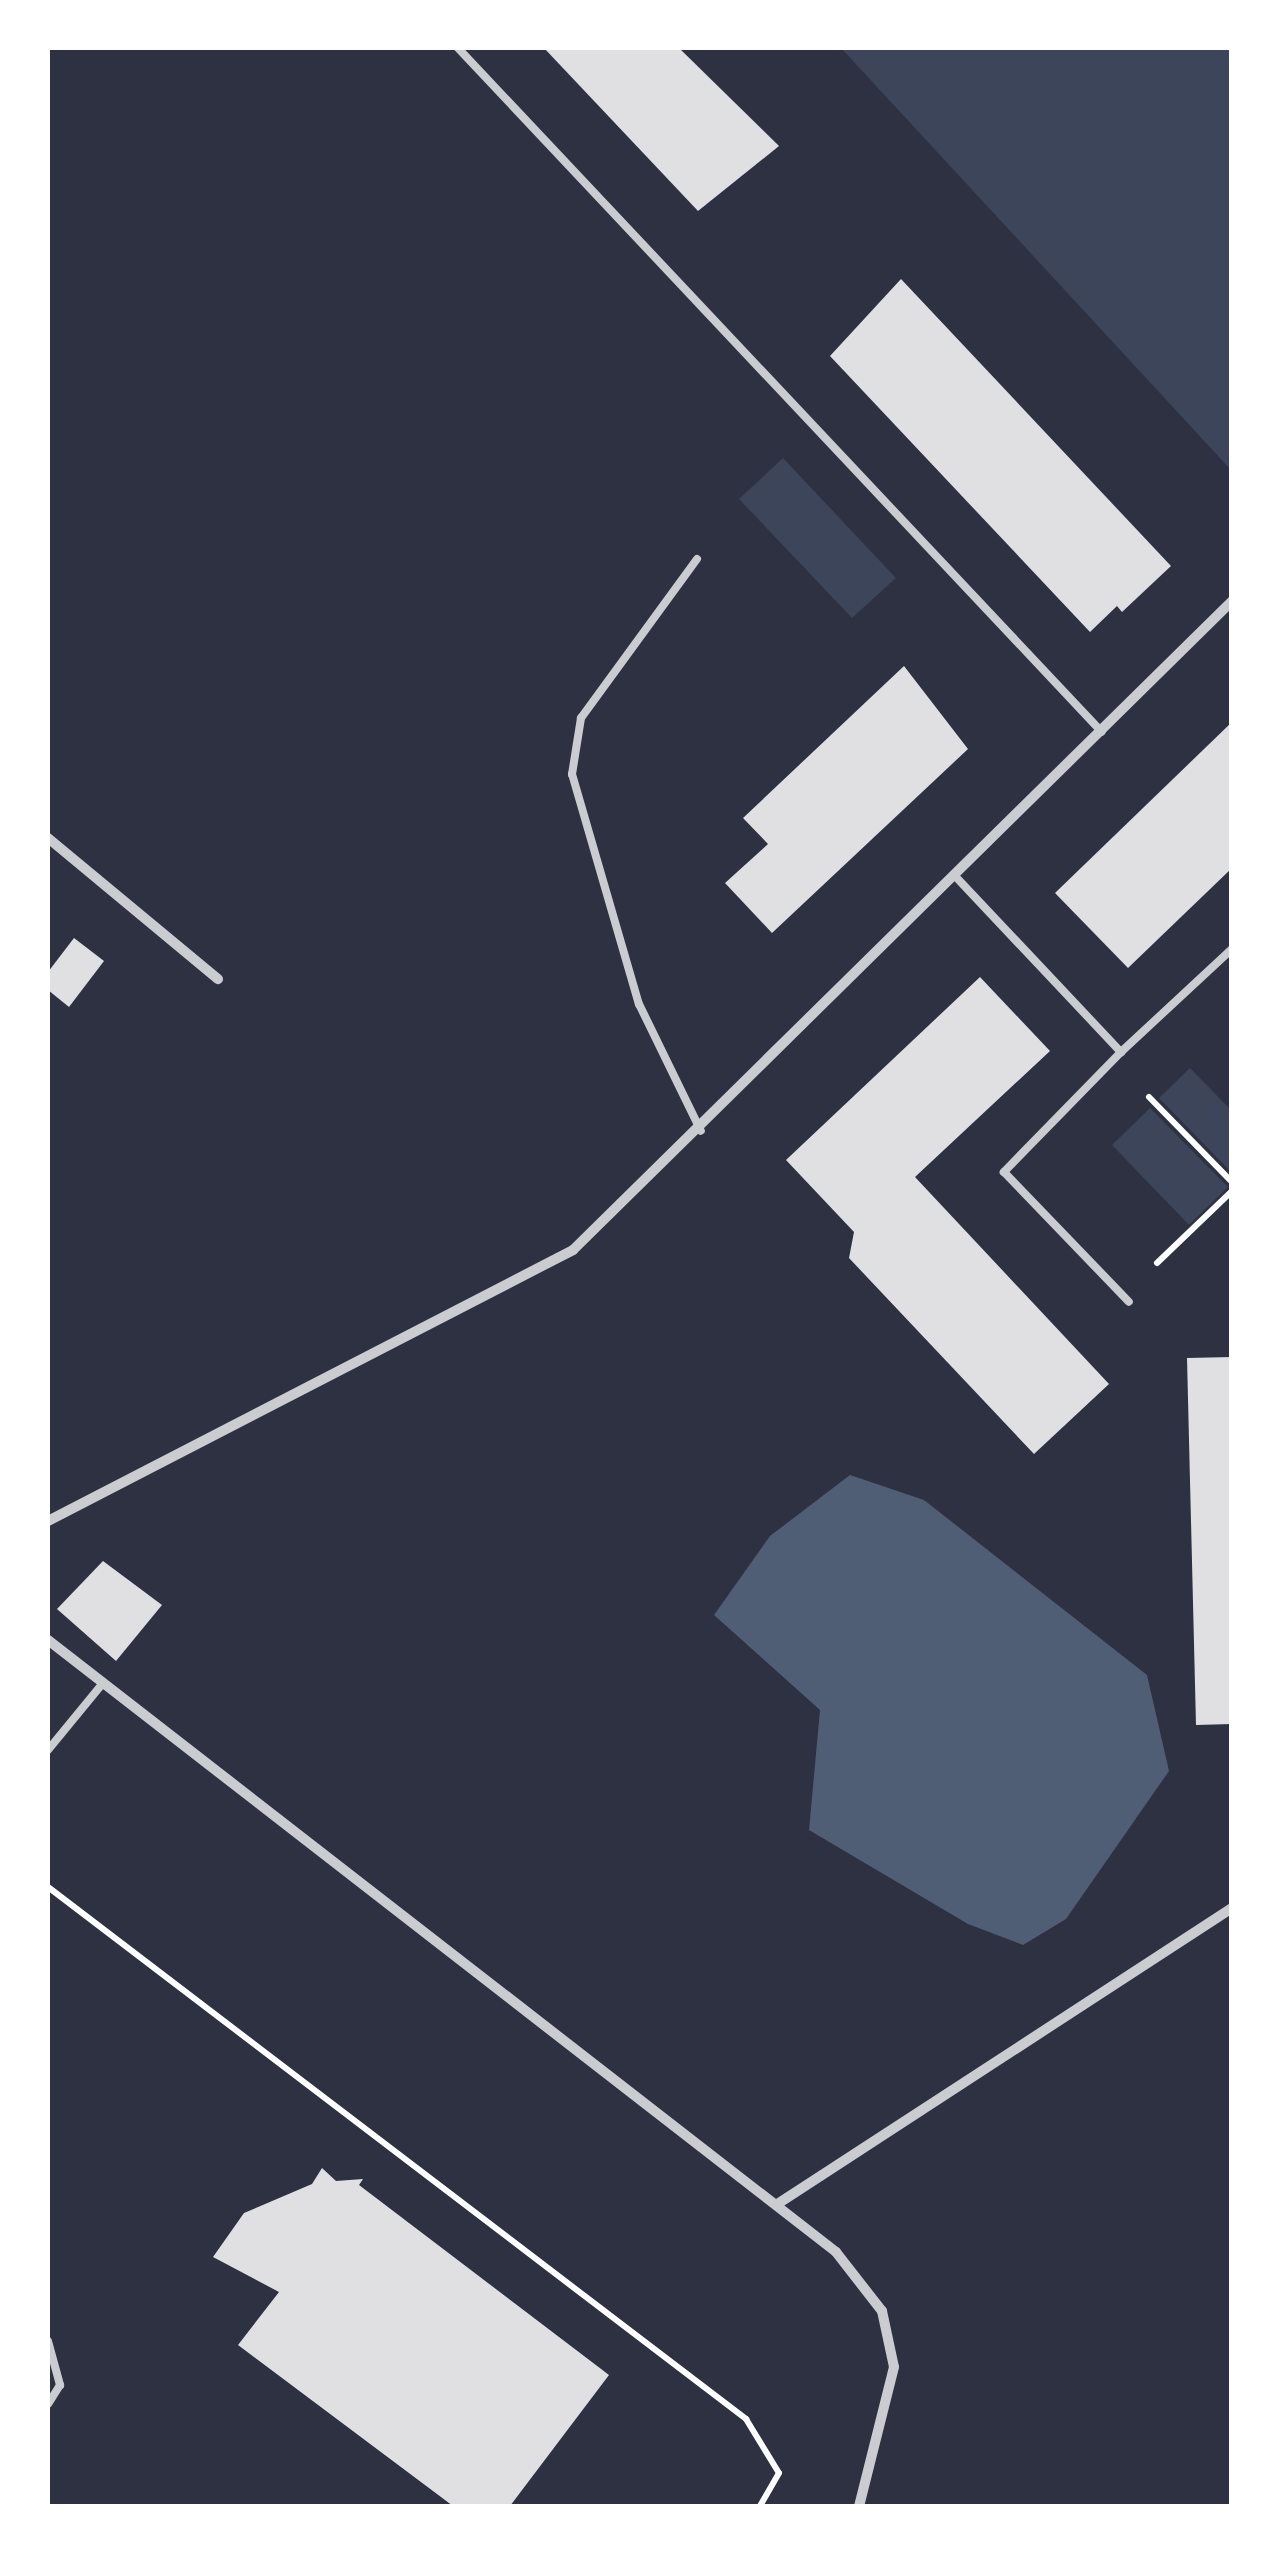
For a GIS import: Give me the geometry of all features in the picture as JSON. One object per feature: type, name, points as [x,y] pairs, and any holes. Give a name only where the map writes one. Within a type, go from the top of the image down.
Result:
[{"type":"street","points":[[48,1521],[573,1250],[701,1131],[1232,601]]},
{"type":"street","points":[[48,838],[218,979]]},
{"type":"street","points":[[48,1640],[779,2202],[836,2252],[882,2311],[894,2367],[859,2506]]},
{"type":"street","points":[[779,2202],[1232,1908]]},
{"type":"lane","points":[[458,48],[1102,732]]},
{"type":"lane","points":[[697,560],[580,718],[572,774],[640,1004],[701,1131]]},
{"type":"lane","points":[[956,876],[1121,1052]]},
{"type":"lane","points":[[1128,1302],[1004,1172],[1121,1052],[1232,949]]},
{"type":"lane","points":[[48,1750],[103,1683]]},
{"type":"lane","points":[[48,2342],[60,2385],[48,2404]]},
{"type":"path","points":[[1149,1097],[1232,1182]]},
{"type":"path","points":[[1157,1263],[1232,1191]]},
{"type":"path","points":[[48,1887],[746,2419],[779,2473],[760,2506]]},
{"type":"shaded area","points":[[841,48],[1231,48],[1231,470]]},
{"type":"shaded area","points":[[783,458],[896,578],[852,618],[739,499]]},
{"type":"shaded area","points":[[1190,1068],[1231,1110],[1231,1172],[1159,1098]]},
{"type":"shaded area","points":[[1150,1108],[1228,1187],[1189,1225],[1112,1145]]},
{"type":"shaded area","points":[[850,1475],[924,1500],[1147,1675],[1169,1771],[1066,1919],[1023,1945],[968,1924],[809,1830],[820,1710],[714,1615],[770,1536]]},
{"type":"building","points":[[544,48],[679,48],[779,146],[698,211]]},
{"type":"building","points":[[901,279],[1171,566],[1122,612],[1117,606],[1090,632],[830,356]]},
{"type":"building","points":[[904,666],[968,749],[772,933],[725,883],[768,844],[743,818]]},
{"type":"building","points":[[1232,722],[1232,868],[1128,968],[1055,893]]},
{"type":"building","points":[[74,938],[104,961],[69,1007],[48,990],[48,972]]},
{"type":"building","points":[[980,977],[1050,1051],[915,1177],[1109,1384],[1034,1454],[849,1258],[854,1232],[786,1160]]},
{"type":"building","points":[[1232,1357],[1232,1724],[1196,1725],[1187,1358]]},
{"type":"building","points":[[103,1561],[162,1605],[116,1661],[57,1609]]},
{"type":"building","points":[[322,2168],[336,2181],[363,2179],[359,2185],[609,2375],[510,2506],[453,2506],[238,2345],[279,2292],[213,2257],[244,2213],[312,2184]]}]
